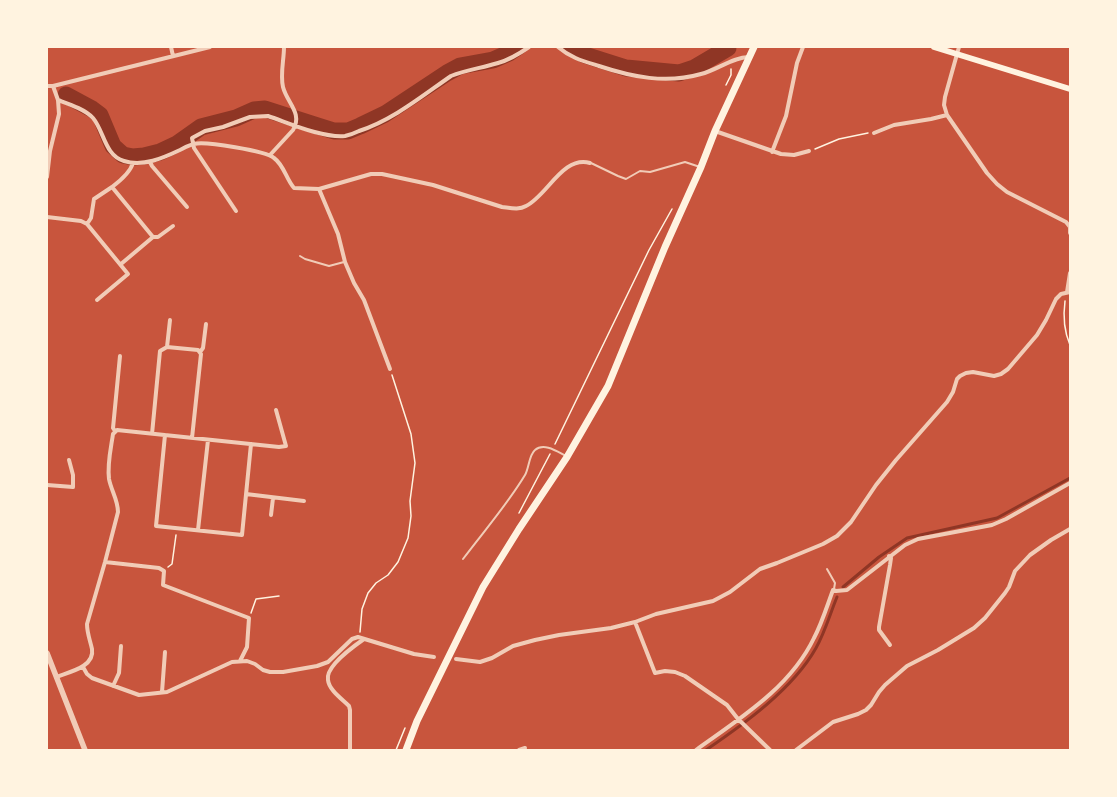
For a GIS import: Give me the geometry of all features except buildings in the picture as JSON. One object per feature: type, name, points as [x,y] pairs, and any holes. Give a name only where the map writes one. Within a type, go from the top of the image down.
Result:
[{"type":"highway","points":[[406,750],[417,721],[483,587],[519,529],[567,457],[608,386],[665,247],[701,167],[715,131],[754,47]]},
{"type":"main road","points":[[934,47],[1070,89]]},
{"type":"street","points":[[171,47],[173,56]]},
{"type":"street","points":[[47,86],[53,86],[210,47]]},
{"type":"street","points":[[270,155],[296,125],[297,117],[283,88],[282,73],[284,47]]},
{"type":"street","points":[[236,211],[194,148],[192,138],[205,131],[223,127],[250,117],[268,116],[332,135],[345,136],[370,128],[384,121],[451,76],[512,58],[529,47]]},
{"type":"street","points":[[558,47],[572,58],[625,75],[641,77],[680,78],[701,74],[742,57],[749,57]]},
{"type":"street","points":[[772,152],[786,116],[797,63],[803,47]]},
{"type":"street","points":[[959,47],[945,97],[944,105],[947,115],[987,173],[997,184],[1007,192],[1066,222],[1070,227],[1070,233]]},
{"type":"street","points":[[47,177],[50,152],[59,114],[58,100],[53,86]]},
{"type":"street","points":[[58,100],[86,112],[93,118],[108,148],[115,156],[123,161],[133,163],[150,162],[193,144],[207,143],[270,155],[279,162],[290,184],[294,188],[319,189],[371,174],[382,174],[419,182],[502,207],[514,209],[526,206],[536,199],[563,171],[573,164],[584,161],[590,163]]},
{"type":"street","points":[[874,133],[894,125],[947,115]]},
{"type":"street","points":[[715,131],[772,152],[794,156],[809,152]]},
{"type":"street","points":[[150,162],[187,207]]},
{"type":"street","points":[[87,224],[91,218],[94,199],[120,181],[132,167],[133,163]]},
{"type":"street","points":[[112,187],[153,237]]},
{"type":"street","points":[[319,189],[338,234],[345,262],[354,283],[364,300],[390,369]]},
{"type":"street","points":[[47,217],[81,221],[87,224],[128,274],[97,300]]},
{"type":"street","points":[[120,264],[153,237],[158,237],[173,226]]},
{"type":"street","points":[[456,659],[480,662],[492,658],[513,646],[535,640],[559,634],[611,628],[635,622],[656,614],[713,601],[730,592],[760,569],[823,544],[837,536],[851,522],[876,485],[896,460],[947,402],[957,379],[960,376],[973,372],[994,376],[1001,374],[1008,369],[1037,335],[1056,299],[1061,294],[1068,292],[1070,273]]},
{"type":"street","points":[[167,347],[170,320]]},
{"type":"street","points":[[192,438],[200,352],[203,348],[206,324]]},
{"type":"street","points":[[152,434],[160,351],[167,347],[198,350],[200,352]]},
{"type":"street","points":[[116,431],[113,428],[120,356]]},
{"type":"street","points":[[56,677],[83,666],[90,660],[92,654],[87,632],[87,624],[118,512],[118,505],[109,480],[108,471],[112,434],[117,430],[279,447],[286,446],[276,410]]},
{"type":"street","points":[[165,435],[156,526],[242,535],[251,444]]},
{"type":"street","points":[[198,530],[208,440]]},
{"type":"street","points":[[47,485],[73,487],[73,475],[68,460]]},
{"type":"street","points":[[696,750],[767,697],[788,676],[804,656],[814,638],[833,590],[847,590],[889,556],[905,545],[918,539],[992,525],[1006,519],[1070,483]]},
{"type":"street","points":[[246,494],[304,501]]},
{"type":"street","points":[[271,515],[273,498]]},
{"type":"street","points":[[796,750],[833,722],[866,710],[886,684],[908,666],[974,628],[985,618],[1005,593],[1015,571],[1030,555],[1070,529]]},
{"type":"street","points":[[889,556],[890,565],[879,630],[890,645]]},
{"type":"street","points":[[105,562],[159,568],[164,571],[163,585],[249,618],[247,647],[240,661]]},
{"type":"street","points":[[635,622],[655,673],[665,671],[675,672],[685,676],[727,705],[738,719],[770,750]]},
{"type":"street","points":[[83,666],[87,674],[92,678],[139,695],[167,692],[232,662],[247,661],[270,672],[283,672],[317,666],[328,662],[352,639],[358,637],[414,654],[434,657]]},
{"type":"street","points":[[350,750],[349,706],[331,687],[327,679],[329,671],[337,661],[364,639]]},
{"type":"street","points":[[113,686],[118,673],[122,646]]},
{"type":"street","points":[[162,692],[166,652]]},
{"type":"street","points":[[47,653],[85,750]]},
{"type":"street","points":[[519,750],[525,748]]},
{"type":"lane","points":[[590,163],[626,179],[640,171],[650,172],[685,162],[701,167]]},
{"type":"lane","points":[[300,256],[304,259],[329,266],[345,262]]},
{"type":"lane","points":[[463,558],[515,492],[528,471],[531,456],[535,450],[542,447],[553,449],[567,457]]},
{"type":"lane","points":[[827,569],[835,582],[833,590]]},
{"type":"path","points":[[725,89],[732,70],[730,62]]},
{"type":"path","points":[[809,152],[839,139],[874,133]]},
{"type":"path","points":[[516,518],[553,449],[649,250],[674,206]]},
{"type":"path","points":[[1068,292],[1063,314],[1066,335],[1070,345]]},
{"type":"path","points":[[358,637],[362,622],[362,609],[368,593],[376,583],[388,575],[398,562],[408,538],[411,516],[410,501],[415,463],[411,434],[390,369]]},
{"type":"path","points":[[164,571],[172,564],[176,528]]},
{"type":"path","points":[[249,618],[256,599],[279,596]]},
{"type":"path","points":[[396,750],[405,728]]},
{"type":"waterway","points":[[66,95],[100,115],[113,146],[123,155],[133,157],[144,156],[160,152],[177,144],[201,127],[236,118],[254,110],[265,109],[334,131],[348,131],[385,114],[460,66],[493,60],[518,47]]},
{"type":"waterway","points":[[570,47],[585,55],[626,68],[679,73],[694,68],[728,48]]},
{"type":"waterway","points":[[843,587],[879,557],[907,538],[997,518],[1070,478]]},
{"type":"waterway","points":[[706,750],[767,705],[794,678],[816,648],[837,597]]}]
